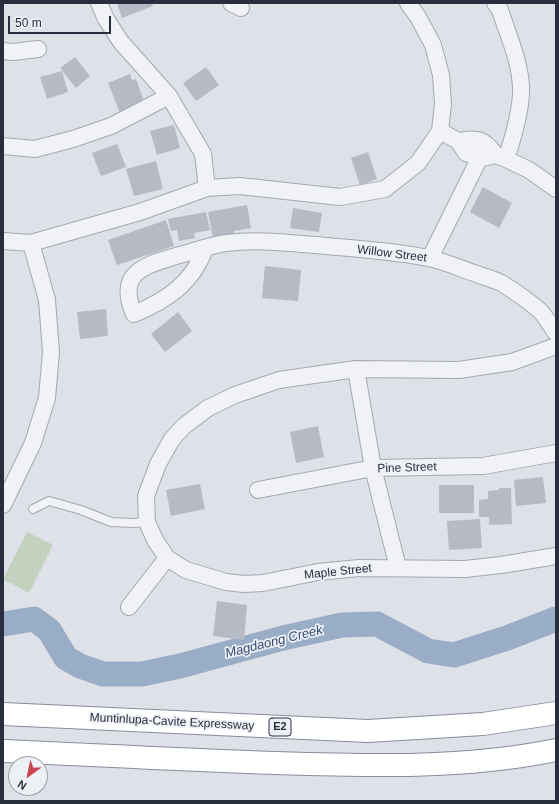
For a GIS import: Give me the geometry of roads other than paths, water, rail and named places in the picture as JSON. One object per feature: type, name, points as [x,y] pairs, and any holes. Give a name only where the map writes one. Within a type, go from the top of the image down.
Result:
[{"type":"highway","name":"Muntinlupa-Cavite Expressway","points":[[3,714],[368,731],[483,724],[556,713]]},
{"type":"highway","points":[[3,751],[361,766],[474,762],[533,755],[556,750]]},
{"type":"street","points":[[99,3],[106,19],[121,42],[169,96],[203,154],[207,188]]},
{"type":"street","points":[[3,241],[31,243],[140,212],[207,188],[240,186],[340,197],[385,189],[418,163],[440,130],[443,104],[441,75],[433,45],[408,3]]},
{"type":"street","points":[[501,157],[512,139],[519,111],[522,87],[517,60],[502,5]]},
{"type":"street","points":[[3,51],[13,52],[38,49]]},
{"type":"street","points":[[3,146],[35,149],[73,140],[111,126],[169,96]]},
{"type":"street","points":[[440,130],[458,142],[466,153],[480,158],[501,157]]},
{"type":"street","points":[[458,142],[471,138],[488,144],[501,157],[529,170],[556,189]]},
{"type":"street","points":[[430,258],[480,158]]},
{"type":"street","points":[[3,505],[33,443],[47,398],[51,352],[46,300],[31,243]]},
{"type":"street","name":"Willow Street","points":[[205,248],[201,261],[192,276],[183,285],[151,307],[134,314],[129,303],[128,292],[130,282],[134,274],[142,268],[155,262],[205,248],[226,243],[286,243],[408,255],[430,258],[455,266],[502,284],[538,309],[556,333]]},
{"type":"street","points":[[147,522],[146,496],[158,464],[172,439],[184,426],[208,408],[235,395],[279,380],[356,369],[459,370],[512,362],[556,346]]},
{"type":"street","points":[[356,369],[373,468],[398,568]]},
{"type":"street","name":"Pine Street","points":[[258,490],[373,468],[483,466],[556,453]]},
{"type":"street","name":"Maple Street","points":[[147,522],[155,540],[167,558],[186,570],[203,576],[226,582],[244,584],[264,583],[318,572],[359,568],[465,569],[556,556]]},
{"type":"street","points":[[129,607],[167,558]]},
{"type":"lane","points":[[32,509],[49,501],[81,510],[111,522],[147,522]]},
{"type":"waterway","name":"Magdaong Creek","points":[[3,624],[34,619],[49,630],[66,658],[80,666],[103,674],[142,674],[180,666],[283,638],[342,625],[377,624],[428,651],[454,655],[507,638],[556,619]]}]
